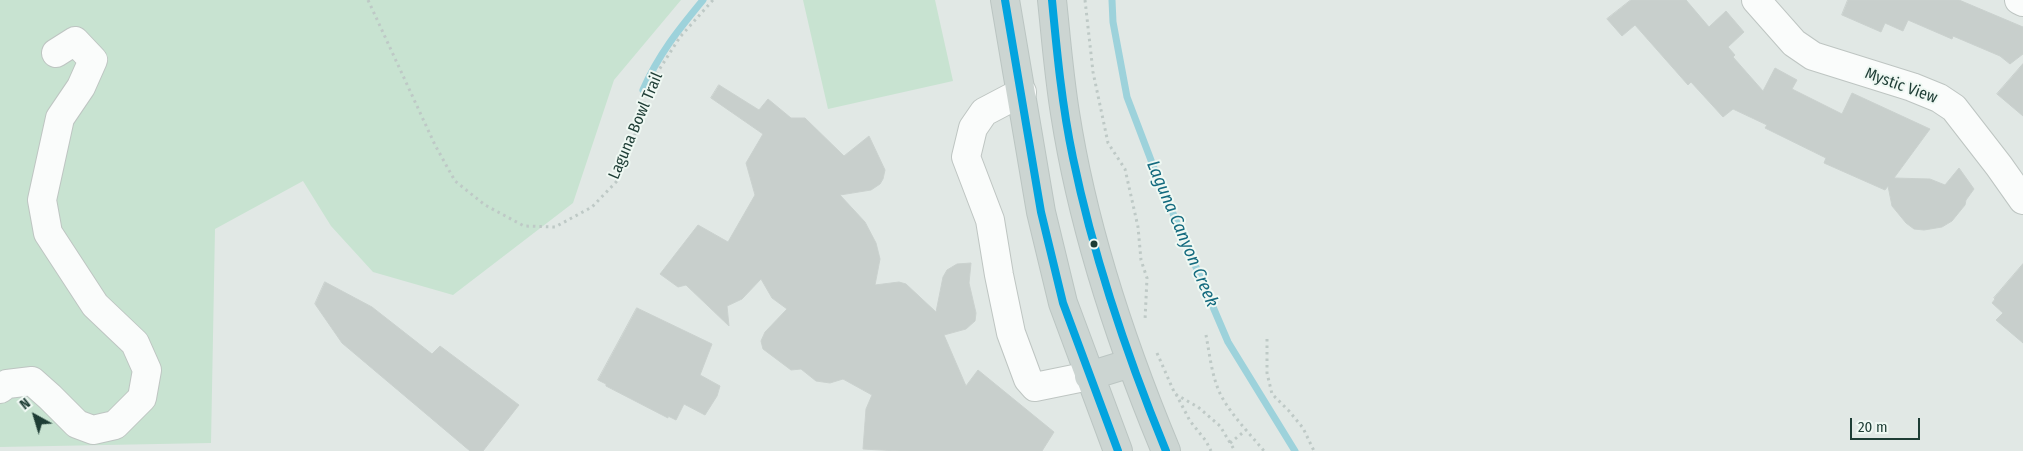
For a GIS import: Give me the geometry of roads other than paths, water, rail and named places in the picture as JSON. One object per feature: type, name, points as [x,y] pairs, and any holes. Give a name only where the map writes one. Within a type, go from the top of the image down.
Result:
[{"type":"main road","points":[[1005,0],[1041,212],[1063,303],[1118,451]]},
{"type":"main road","points":[[1052,0],[1065,114],[1084,208],[1112,306],[1131,363],[1166,451]]},
{"type":"main road","points":[[1089,376],[1131,363]]},
{"type":"street","name":"Mystic View","points":[[1756,0],[1794,43],[1813,56],[1912,87],[1939,98],[1954,108],[2000,166],[2023,200]]},
{"type":"street","points":[[2019,0],[2023,2]]},
{"type":"street","points":[[0,389],[7,384],[32,382],[77,424],[93,430],[116,425],[142,398],[144,389],[147,370],[135,343],[95,305],[48,233],[42,200],[60,118],[81,86],[93,60],[75,41],[56,53]]},
{"type":"street","points":[[1022,92],[984,112],[973,128],[966,157],[990,220],[1011,333],[1028,379],[1035,387],[1089,376]]},
{"type":"waterway","points":[[643,90],[662,54],[703,0]]},
{"type":"waterway","name":"Laguna Canyon Creek","points":[[1112,0],[1113,22],[1127,97],[1157,176],[1228,342],[1295,451]]}]
